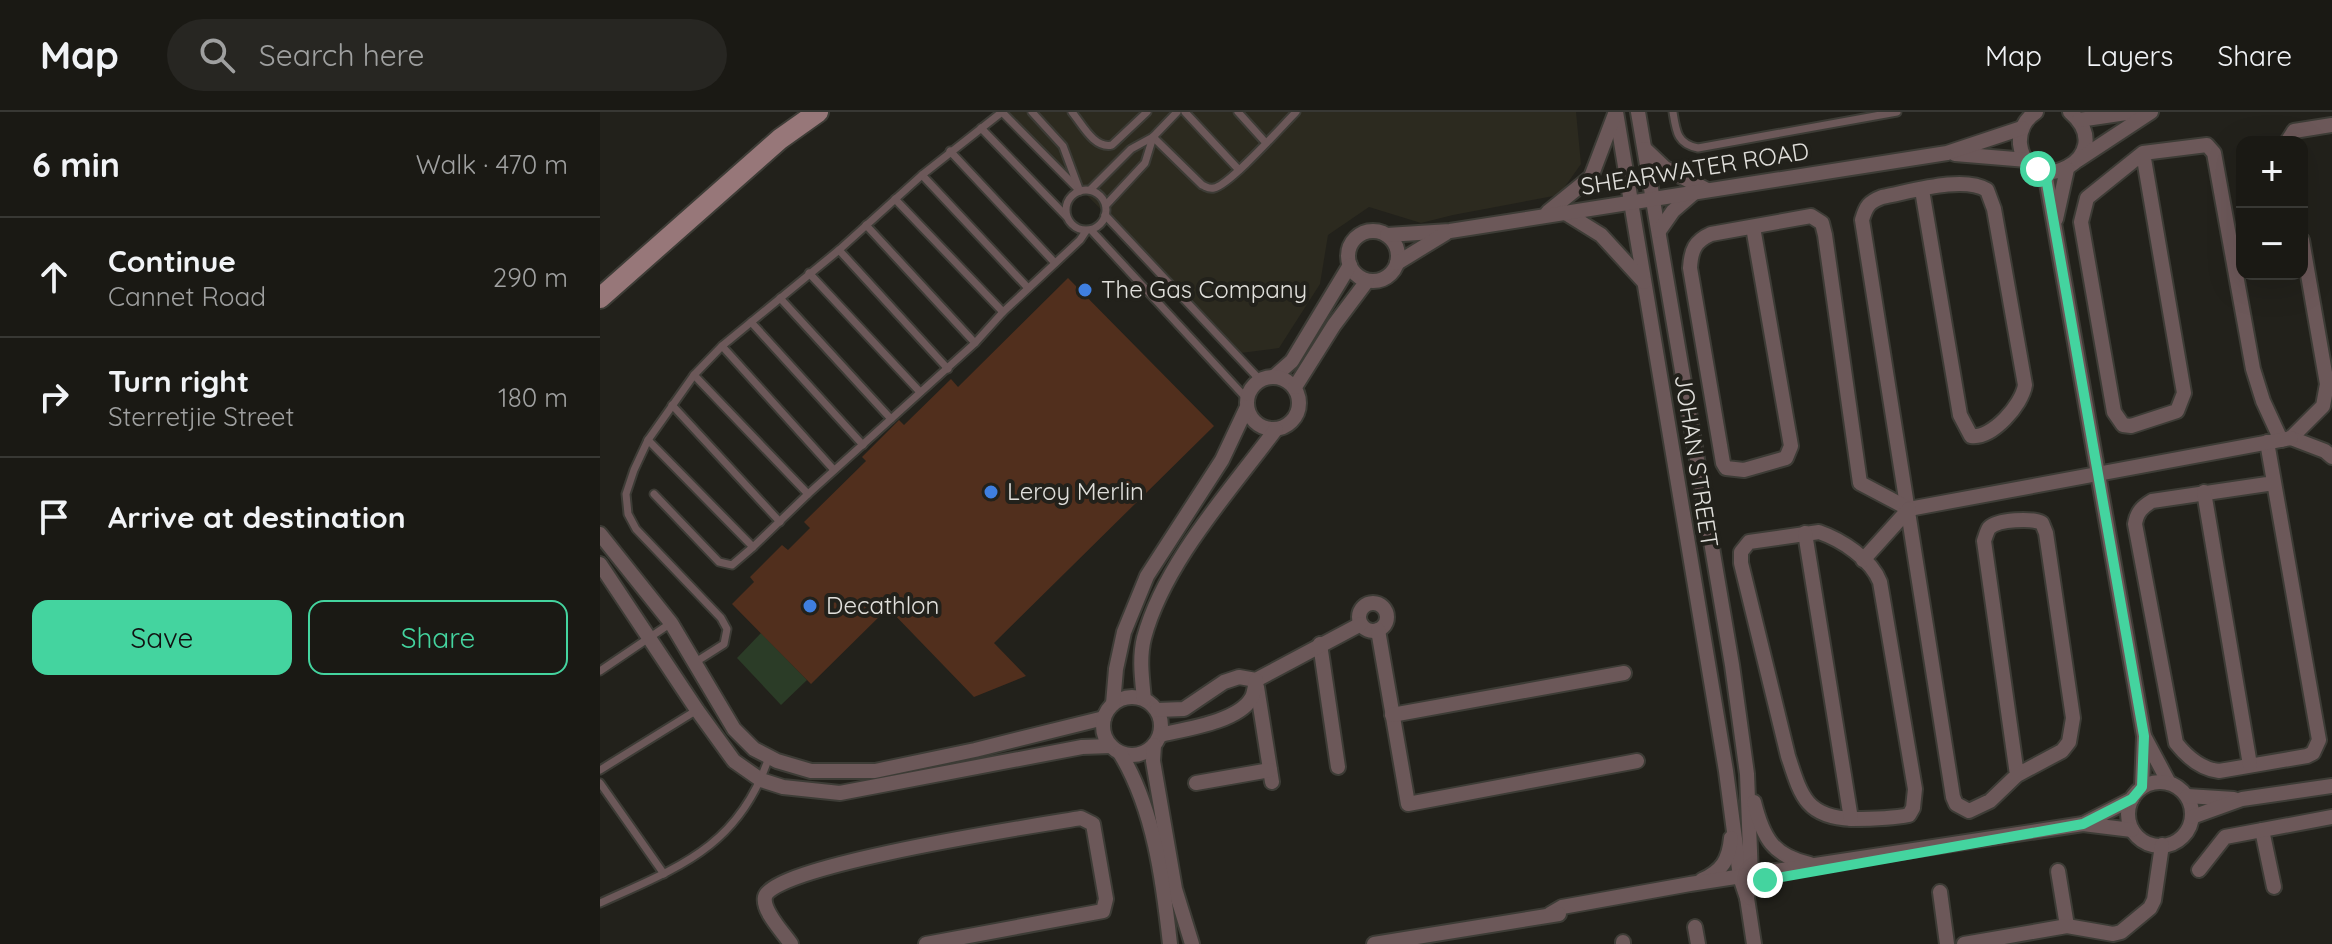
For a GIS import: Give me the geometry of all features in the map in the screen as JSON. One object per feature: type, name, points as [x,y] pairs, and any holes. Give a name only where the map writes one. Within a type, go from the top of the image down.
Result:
[{"type":"main road","points":[[600,298],[780,139],[818,112]]},
{"type":"street","name":"JOHAN STREET","points":[[1616,112],[1746,880]]},
{"type":"street","points":[[1545,215],[1591,177],[1616,112]]},
{"type":"street","name":"JOHAN STREET","points":[[1638,112],[1732,665],[1747,774],[1757,813],[1771,844],[1783,855],[1819,866]]},
{"type":"street","points":[[2055,227],[2072,165],[2085,141],[2073,114],[2133,112]]},
{"type":"street","points":[[2045,172],[2072,165],[2151,112]]},
{"type":"street","name":"SHEARWATER ROAD","points":[[1947,153],[2030,117]]},
{"type":"street","points":[[2030,117],[2020,144],[2027,160],[2045,172],[2144,736],[2142,787]]},
{"type":"street","points":[[2291,136],[2294,131],[2332,125]]},
{"type":"street","points":[[2143,153],[2184,393],[2177,411],[2131,426],[2123,425],[2114,412],[2081,222],[2087,198],[2143,153],[2201,145],[2211,148],[2253,369],[2279,440],[2274,483],[2319,740],[2313,753],[2307,756],[2211,770],[2185,755],[2176,743],[2135,524],[2142,506],[2152,501],[2274,483]]},
{"type":"street","points":[[1644,149],[1665,168],[1702,191],[1673,211],[1659,231]]},
{"type":"street","name":"SHEARWATER ROAD","points":[[1387,235],[1450,231],[1947,153],[2027,160]]},
{"type":"street","points":[[1922,190],[1960,415],[1966,431],[1971,436],[1987,434],[2019,405],[2025,385],[1994,209],[1987,190],[1978,185],[1956,184],[1922,190],[1871,201],[1862,220],[1953,797],[1969,811],[1978,809],[2017,775],[2062,751],[2069,742],[2073,718],[2046,533],[2042,523],[2027,519],[1996,524],[1989,528],[1984,541],[2017,775]]},
{"type":"street","points":[[1564,212],[1601,235],[1644,282]]},
{"type":"street","points":[[1753,227],[1791,446],[1786,458],[1734,470],[1726,468],[1723,463],[1690,268],[1691,256],[1700,239],[1801,216],[1811,216],[1822,223],[1860,483],[1909,509]]},
{"type":"street","points":[[1372,231],[1387,235],[1397,247],[1397,263],[1389,276],[1367,281],[1354,272],[1349,250],[1357,237],[1372,231]]},
{"type":"street","name":"SHEARWATER ROAD","points":[[1397,263],[1450,231]]},
{"type":"street","points":[[1170,944],[1147,812],[1135,778],[1104,734],[1104,718],[1113,704],[1124,632],[1147,576],[1222,460],[1249,392],[1292,361],[1350,265]]},
{"type":"street","points":[[2279,440],[2323,406],[2327,384],[2308,275]]},
{"type":"street","points":[[1295,387],[1334,325],[1367,281]]},
{"type":"street","points":[[1247,403],[1254,421],[1261,426],[1276,429],[1295,417],[1299,402],[1295,387],[1282,378],[1267,378]]},
{"type":"street","points":[[1144,699],[1140,665],[1144,639],[1171,573],[1276,429]]},
{"type":"street","points":[[1863,560],[1909,509],[2279,440],[2325,451],[2332,457]]},
{"type":"street","points":[[2204,492],[2250,765]]},
{"type":"street","points":[[1805,533],[1851,819]]},
{"type":"street","points":[[1805,533],[1830,535],[1871,566],[1880,582],[1915,798],[1909,815],[1851,819],[1824,816],[1815,810],[1797,783],[1741,563],[1741,552],[1749,542],[1805,533]]},
{"type":"street","points":[[600,534],[671,623],[734,729],[754,749],[804,770],[875,771],[1104,718]]},
{"type":"street","points":[[600,564],[734,761],[761,780],[792,789],[840,793],[1082,747],[1136,755],[1144,753],[1157,740],[1231,716],[1251,700],[1256,680]]},
{"type":"street","points":[[1378,630],[1368,630],[1361,624],[1359,615],[1363,607],[1371,603],[1379,604],[1385,611],[1386,620],[1378,630],[1408,804],[1637,761]]},
{"type":"street","points":[[1157,710],[1184,709],[1224,682],[1239,677],[1256,680],[1361,624]]},
{"type":"street","points":[[1320,644],[1338,767]]},
{"type":"street","points":[[1392,715],[1624,673]]},
{"type":"street","points":[[1196,783],[1271,776],[1256,680]]},
{"type":"street","points":[[1113,704],[1128,697],[1144,699],[1157,710],[1160,718],[1153,761],[1172,871],[1191,944],[1182,944]]},
{"type":"street","points":[[2144,736],[2169,783],[2187,796],[2242,799],[2332,786]]},
{"type":"street","name":"JOHAN STREET","points":[[1746,880],[1747,774]]},
{"type":"street","points":[[1374,944],[2083,824],[2132,799],[2142,787],[2158,782],[2169,783]]},
{"type":"street","points":[[2083,824],[2135,834],[2147,843],[2162,845],[2184,835],[2192,817],[2187,796]]},
{"type":"street","points":[[2132,799],[2128,818],[2156,878]]},
{"type":"street","points":[[2192,817],[2242,799]]},
{"type":"street","name":"JOHAN STREET","points":[[1690,884],[1712,875],[1726,861],[1733,817]]},
{"type":"street","points":[[2199,870],[2225,837],[2332,817]]},
{"type":"street","points":[[791,944],[765,906],[766,893],[783,882],[872,856],[1081,818],[1093,824],[1106,899],[1103,911],[926,944]]},
{"type":"street","points":[[2262,830],[2274,887]]},
{"type":"street","points":[[1964,944],[2042,937],[2067,926],[2113,934],[2121,932],[2150,908],[2156,893],[2162,845]]},
{"type":"street","points":[[1550,914],[1562,907],[1690,884],[1746,880],[1945,847]]},
{"type":"street","points":[[2058,871],[2067,926]]},
{"type":"street","points":[[1746,880],[1754,944]]},
{"type":"street","points":[[1940,892],[1947,944]]},
{"type":"street","points":[[1695,927],[1698,944]]},
{"type":"lane","points":[[694,663],[724,644],[727,629],[721,618],[636,529],[628,514],[626,494],[648,440],[694,375],[722,346],[839,250],[950,151],[1002,112],[1080,191]]},
{"type":"lane","points":[[1032,112],[1063,146],[1080,191]]},
{"type":"lane","points":[[1072,112],[1098,144],[1104,146],[1112,145],[1147,112]]},
{"type":"lane","points":[[1090,190],[1131,149],[1153,137],[1177,112]]},
{"type":"lane","points":[[1185,112],[1239,170]]},
{"type":"lane","points":[[1238,112],[1266,143]]},
{"type":"lane","points":[[1673,112],[1677,135],[1698,148],[1897,112]]},
{"type":"lane","points":[[1153,137],[1209,188],[1217,188],[1239,170],[1292,113]]},
{"type":"lane","points":[[981,128],[1072,225],[1088,230],[1247,403]]},
{"type":"lane","points":[[654,494],[723,564],[732,565],[948,369],[1088,230],[1100,224],[1106,205],[1145,163],[1153,137]]},
{"type":"lane","points":[[950,151],[1055,263]]},
{"type":"lane","points":[[922,175],[1028,288]]},
{"type":"lane","points":[[1066,216],[1066,206],[1071,196],[1080,191],[1090,190],[1099,195],[1106,205]]},
{"type":"lane","points":[[895,199],[1003,312]]},
{"type":"lane","points":[[1105,215],[1267,378]]},
{"type":"lane","points":[[866,225],[975,343]]},
{"type":"lane","points":[[839,250],[948,369]]},
{"type":"lane","points":[[809,273],[920,392]]},
{"type":"lane","points":[[780,298],[891,419]]},
{"type":"lane","points":[[751,322],[863,445]]},
{"type":"lane","points":[[722,346],[834,470]]},
{"type":"lane","points":[[694,375],[808,494]]},
{"type":"lane","points":[[672,405],[780,522]]},
{"type":"lane","points":[[648,440],[753,547]]},
{"type":"lane","points":[[600,671],[671,623]]},
{"type":"lane","points":[[600,770],[697,710]]},
{"type":"lane","points":[[600,903],[682,866],[712,845],[740,813],[761,780],[769,757]]},
{"type":"lane","points":[[600,783],[664,874]]},
{"type":"shaded area","points":[[1006,112],[1576,112],[1581,164],[1559,195],[1421,223],[1369,207],[1328,235],[1320,284],[1279,348],[1241,353]]},
{"type":"green space","points":[[761,633],[807,680],[781,705],[737,658]]},
{"type":"building","name":"Leroy Merlin","points":[[1068,278],[1214,426],[994,643],[1026,676],[974,697],[888,608],[811,684],[732,604],[754,582],[750,577],[782,545],[788,550],[810,528],[804,522],[866,461],[862,457],[899,420],[904,425],[951,379],[958,387]]},
{"type":"place","name":"The Gas Company","points":[[1085,290]]},
{"type":"place","name":"Leroy Merlin","points":[[991,492]]},
{"type":"place","name":"Decathlon","points":[[810,606]]},
{"type":"route","points":[[1765,880],[2083,824],[2132,799],[2142,787],[2144,736],[2045,172],[2038,169]]}]
